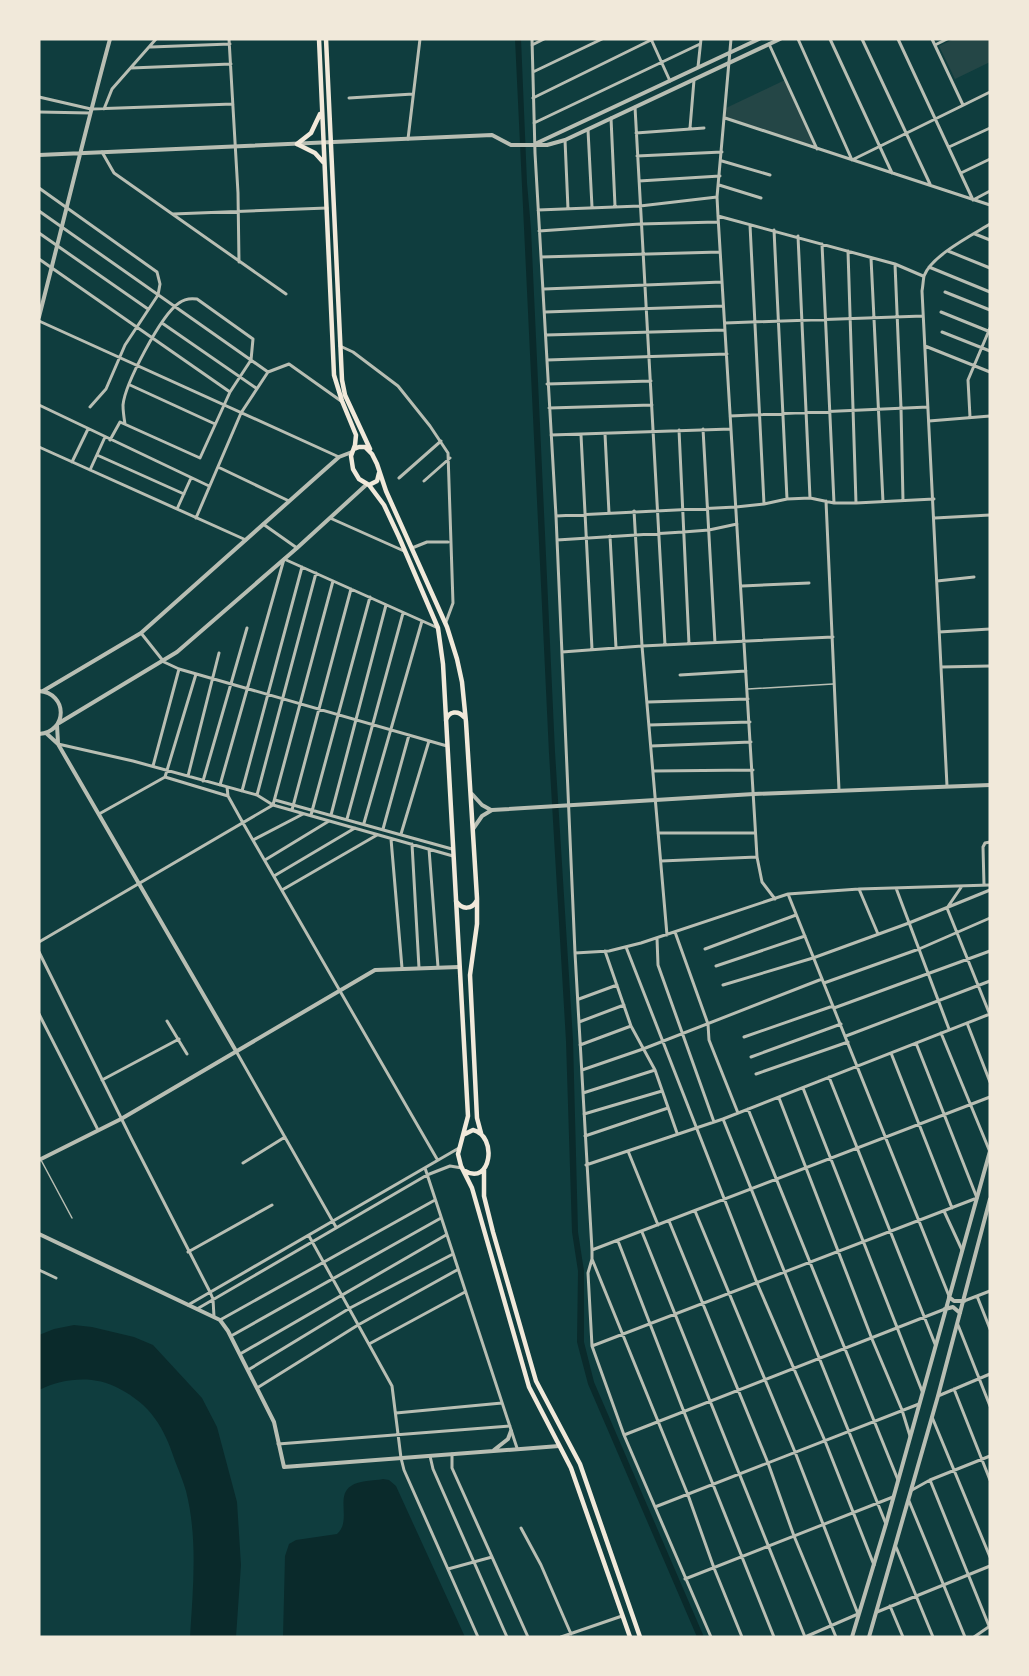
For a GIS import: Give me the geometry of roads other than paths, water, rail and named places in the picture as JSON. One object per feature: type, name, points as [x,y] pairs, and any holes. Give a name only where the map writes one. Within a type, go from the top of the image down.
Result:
[{"type":"main road","points":[[319,39],[334,375],[356,433],[351,460],[353,469],[359,479],[368,485],[390,516],[438,628],[443,664],[468,1116],[459,1148],[462,1169],[472,1188],[529,1387],[571,1468],[630,1637]]},
{"type":"main road","points":[[326,39],[340,346],[345,395],[452,641],[462,682],[477,898],[477,931],[470,975],[477,1118],[489,1149],[488,1162],[478,1174],[462,1169]]},
{"type":"main road","points":[[321,109],[316,126],[297,144],[315,153],[324,163]]},
{"type":"main road","points":[[353,450],[365,447],[372,454]]},
{"type":"main road","points":[[368,485],[375,482],[379,473]]},
{"type":"main road","points":[[445,724],[448,715],[454,712],[462,714],[466,722]]},
{"type":"main road","points":[[456,898],[459,905],[466,908],[474,905],[477,898]]},
{"type":"main road","points":[[464,1135],[471,1130],[481,1133]]},
{"type":"main road","points":[[483,1170],[484,1196],[493,1233],[536,1381],[580,1464],[640,1637]]},
{"type":"street","points":[[110,39],[39,319],[339,457]]},
{"type":"street","points":[[104,109],[112,89],[156,39]]},
{"type":"street","points":[[230,39],[239,262]]},
{"type":"street","points":[[408,139],[420,39]]},
{"type":"street","points":[[532,39],[533,144],[544,289],[570,806],[575,953],[592,1250],[588,1273],[592,1346],[624,1435],[711,1637]]},
{"type":"street","points":[[532,45],[544,39]]},
{"type":"street","points":[[532,73],[602,39]]},
{"type":"street","points":[[533,98],[651,39],[670,82]]},
{"type":"street","points":[[698,68],[701,39]]},
{"type":"street","points":[[731,39],[717,197],[718,222],[757,857],[762,882],[775,899]]},
{"type":"street","points":[[533,144],[759,39]]},
{"type":"street","points":[[39,155],[492,135],[511,145],[547,145],[565,140],[780,39]]},
{"type":"street","points":[[798,39],[852,160]]},
{"type":"street","points":[[830,39],[892,173]]},
{"type":"street","points":[[862,39],[930,186]]},
{"type":"street","points":[[898,39],[973,200]]},
{"type":"street","points":[[932,39],[963,105]]},
{"type":"street","points":[[935,45],[947,39]]},
{"type":"street","points":[[150,47],[230,44]]},
{"type":"street","points":[[534,123],[700,44]]},
{"type":"street","points":[[769,44],[817,148]]},
{"type":"street","points":[[131,68],[231,64]]},
{"type":"street","points":[[690,128],[694,80]]},
{"type":"street","points":[[852,160],[990,92]]},
{"type":"street","points":[[349,98],[413,94]]},
{"type":"street","points":[[39,97],[90,111]]},
{"type":"street","points":[[39,112],[233,104]]},
{"type":"street","points":[[635,106],[665,645]]},
{"type":"street","points":[[610,118],[615,206]]},
{"type":"street","points":[[724,118],[990,205]]},
{"type":"street","points":[[588,128],[592,208]]},
{"type":"street","points":[[636,133],[704,128]]},
{"type":"street","points":[[949,147],[990,128]]},
{"type":"street","points":[[565,140],[568,208]]},
{"type":"street","points":[[102,152],[114,173],[286,294]]},
{"type":"street","points":[[638,156],[722,152]]},
{"type":"street","points":[[961,173],[990,159]]},
{"type":"street","points":[[721,161],[770,175]]},
{"type":"street","points":[[639,181],[720,176]]},
{"type":"street","points":[[719,185],[761,198]]},
{"type":"street","points":[[39,188],[157,272],[159,276],[158,295],[136,327],[106,389],[90,407]]},
{"type":"street","points":[[973,200],[990,191]]},
{"type":"street","points":[[538,210],[640,206],[717,197]]},
{"type":"street","points":[[172,214],[327,208]]},
{"type":"street","points":[[39,211],[268,372]]},
{"type":"street","points":[[718,216],[895,264],[924,276]]},
{"type":"street","points":[[540,231],[640,224],[718,222]]},
{"type":"street","points":[[947,788],[934,499],[922,316],[924,276],[929,267],[948,251],[990,224]]},
{"type":"street","points":[[750,225],[764,504]]},
{"type":"street","points":[[774,230],[787,499]]},
{"type":"street","points":[[39,233],[148,309]]},
{"type":"street","points":[[974,234],[990,240]]},
{"type":"street","points":[[798,236],[810,498]]},
{"type":"street","points":[[822,244],[834,503]]},
{"type":"street","points":[[848,251],[856,503]]},
{"type":"street","points":[[948,251],[990,268]]},
{"type":"street","points":[[541,257],[720,252]]},
{"type":"street","points":[[871,258],[883,502]]},
{"type":"street","points":[[39,259],[230,392]]},
{"type":"street","points":[[895,264],[902,408],[903,501]]},
{"type":"street","points":[[929,267],[990,292]]},
{"type":"street","points":[[544,289],[722,282]]},
{"type":"street","points":[[945,292],[990,310]]},
{"type":"street","points":[[110,440],[123,423],[123,404],[151,338],[175,306],[185,299],[196,299],[253,339],[251,360],[223,404],[200,458],[123,423]]},
{"type":"street","points":[[545,312],[724,306]]},
{"type":"street","points":[[941,312],[990,330],[968,380],[970,417]]},
{"type":"street","points":[[725,323],[922,316]]},
{"type":"street","points":[[162,322],[256,388]]},
{"type":"street","points":[[546,335],[725,330]]},
{"type":"street","points":[[942,332],[990,351]]},
{"type":"street","points":[[340,346],[354,352],[398,386],[441,441],[450,458],[453,603],[445,624]]},
{"type":"street","points":[[925,346],[990,372]]},
{"type":"street","points":[[547,360],[727,354]]},
{"type":"street","points":[[196,518],[241,413],[268,372],[289,364],[342,401]]},
{"type":"street","points":[[548,384],[651,381]]},
{"type":"street","points":[[130,385],[215,424]]},
{"type":"street","points":[[39,405],[209,486]]},
{"type":"street","points":[[549,408],[652,405]]},
{"type":"street","points":[[730,416],[928,407]]},
{"type":"street","points":[[929,421],[990,417]]},
{"type":"street","points":[[72,462],[88,429]]},
{"type":"street","points":[[704,429],[715,643]]},
{"type":"street","points":[[551,435],[731,429]]},
{"type":"street","points":[[679,430],[689,644]]},
{"type":"street","points":[[605,434],[609,513]]},
{"type":"street","points":[[581,435],[592,650]]},
{"type":"street","points":[[90,470],[105,437]]},
{"type":"street","points":[[399,478],[441,441]]},
{"type":"street","points":[[39,447],[246,540]]},
{"type":"street","points":[[41,691],[141,633],[339,457],[353,450]]},
{"type":"street","points":[[97,456],[184,494]]},
{"type":"street","points":[[424,481],[450,458]]},
{"type":"street","points":[[218,467],[290,501]]},
{"type":"street","points":[[177,509],[191,478]]},
{"type":"street","points":[[39,734],[46,733],[164,662],[368,485]]},
{"type":"street","points":[[556,516],[736,507],[787,499],[810,498],[834,503],[856,503],[934,499]]},
{"type":"street","points":[[826,501],[839,790]]},
{"type":"street","points":[[634,511],[642,646],[667,935]]},
{"type":"street","points":[[934,518],[990,515]]},
{"type":"street","points":[[330,518],[405,551]]},
{"type":"street","points":[[263,524],[297,548]]},
{"type":"street","points":[[557,540],[709,530],[737,524]]},
{"type":"street","points":[[610,536],[616,648]]},
{"type":"street","points":[[412,548],[427,542],[448,542]]},
{"type":"street","points":[[284,559],[438,628]]},
{"type":"street","points":[[220,785],[284,559]]},
{"type":"street","points":[[242,791],[302,567]]},
{"type":"street","points":[[257,795],[316,573]]},
{"type":"street","points":[[937,581],[974,577]]},
{"type":"street","points":[[39,942],[243,823],[274,802],[333,581]]},
{"type":"street","points":[[741,586],[809,583]]},
{"type":"street","points":[[293,808],[351,589]]},
{"type":"street","points":[[311,816],[370,597]]},
{"type":"street","points":[[331,815],[386,605]]},
{"type":"street","points":[[347,819],[403,612]]},
{"type":"street","points":[[364,823],[422,621]]},
{"type":"street","points":[[203,781],[247,628]]},
{"type":"street","points":[[939,632],[990,629]]},
{"type":"street","points":[[141,633],[164,662],[179,669],[447,746]]},
{"type":"street","points":[[561,652],[832,637]]},
{"type":"street","points":[[188,776],[219,653]]},
{"type":"street","points":[[941,667],[990,666]]},
{"type":"street","points":[[153,766],[179,669]]},
{"type":"street","points":[[680,675],[746,671]]},
{"type":"street","points":[[165,777],[196,674]]},
{"type":"street","points":[[41,691],[56,697],[62,710],[58,724],[58,744]]},
{"type":"street","points":[[647,702],[748,699]]},
{"type":"street","points":[[649,725],[750,722]]},
{"type":"street","points":[[46,733],[58,744],[336,1227]]},
{"type":"street","points":[[383,829],[409,735]]},
{"type":"street","points":[[400,834],[429,741]]},
{"type":"street","points":[[651,746],[751,742]]},
{"type":"street","points":[[58,744],[153,766],[257,795],[311,816],[453,856]]},
{"type":"street","points":[[653,771],[753,770]]},
{"type":"street","points":[[98,814],[165,777],[228,796]]},
{"type":"street","points":[[471,794],[482,806],[492,810],[656,802],[754,794],[990,785]]},
{"type":"street","points":[[227,787],[228,796],[243,823],[437,1160]]},
{"type":"street","points":[[293,808],[313,810],[364,823],[452,849]]},
{"type":"street","points":[[473,830],[478,819],[492,810]]},
{"type":"street","points":[[253,840],[305,814]]},
{"type":"street","points":[[265,860],[329,821]]},
{"type":"street","points":[[274,876],[355,828]]},
{"type":"street","points":[[658,833],[755,833]]},
{"type":"street","points":[[282,890],[378,835]]},
{"type":"street","points":[[391,838],[402,968]]},
{"type":"street","points":[[984,885],[983,847],[985,843],[990,842]]},
{"type":"street","points":[[412,844],[419,968]]},
{"type":"street","points":[[429,849],[438,967]]},
{"type":"street","points":[[661,861],[757,857]]},
{"type":"street","points":[[575,953],[626,947],[788,894],[859,889],[990,885]]},
{"type":"street","points":[[948,908],[962,886]]},
{"type":"street","points":[[896,888],[949,1029]]},
{"type":"street","points":[[859,889],[878,934]]},
{"type":"street","points":[[723,985],[813,957],[909,923],[990,890]]},
{"type":"street","points":[[788,894],[949,1296],[954,1301],[964,1300],[990,1291]]},
{"type":"street","points":[[586,1165],[723,1119],[949,1029],[990,1015],[948,908]]},
{"type":"street","points":[[705,949],[796,915]]},
{"type":"street","points":[[582,1070],[823,981],[919,949],[990,918]]},
{"type":"street","points":[[675,932],[708,1024],[709,1040],[738,1113]]},
{"type":"street","points":[[716,966],[805,936]]},
{"type":"street","points":[[657,938],[658,965],[714,1122]]},
{"type":"street","points":[[626,947],[757,1282],[825,1441],[873,1565]]},
{"type":"street","points":[[39,951],[121,1119],[210,1292],[213,1299],[214,1317]]},
{"type":"street","points":[[605,951],[631,1026],[655,1070],[677,1133]]},
{"type":"street","points":[[744,1037],[928,975],[990,951]]},
{"type":"street","points":[[40,1159],[121,1119],[375,970],[459,967]]},
{"type":"street","points":[[846,1036],[990,981]]},
{"type":"street","points":[[578,999],[616,985]]},
{"type":"street","points":[[579,1022],[624,1005]]},
{"type":"street","points":[[39,1014],[98,1130]]},
{"type":"street","points":[[167,1021],[188,1054]]},
{"type":"street","points":[[967,1023],[990,1082]]},
{"type":"street","points":[[751,1057],[841,1024]]},
{"type":"street","points":[[580,1045],[631,1026]]},
{"type":"street","points":[[852,1637],[990,1152],[941,1033]]},
{"type":"street","points":[[102,1080],[179,1039]]},
{"type":"street","points":[[756,1074],[849,1042]]},
{"type":"street","points":[[916,1043],[977,1198]]},
{"type":"street","points":[[891,1053],[952,1208]]},
{"type":"street","points":[[584,1093],[655,1070]]},
{"type":"street","points":[[829,1077],[935,1344]]},
{"type":"street","points":[[803,1088],[923,1393]]},
{"type":"street","points":[[584,1114],[662,1091]]},
{"type":"street","points":[[592,1250],[990,1096]]},
{"type":"street","points":[[779,1098],[872,1339],[902,1410],[910,1436]]},
{"type":"street","points":[[585,1136],[668,1108]]},
{"type":"street","points":[[748,1109],[898,1481]]},
{"type":"street","points":[[723,1119],[886,1524]]},
{"type":"street","points":[[243,1163],[285,1137]]},
{"type":"street","points":[[188,1305],[459,1148]]},
{"type":"street","points":[[628,1151],[658,1225]]},
{"type":"street","points":[[197,1309],[427,1175],[450,1166],[462,1169]]},
{"type":"street","points":[[425,1168],[517,1448]]},
{"type":"street","points":[[592,1346],[977,1198]]},
{"type":"street","points":[[869,1637],[909,1501],[990,1199]]},
{"type":"street","points":[[220,1320],[435,1200]]},
{"type":"street","points":[[188,1252],[272,1205]]},
{"type":"street","points":[[695,1210],[795,1452],[858,1614]]},
{"type":"street","points":[[944,1211],[962,1251]]},
{"type":"street","points":[[231,1336],[441,1218]]},
{"type":"street","points":[[669,1221],[836,1637]]},
{"type":"street","points":[[642,1232],[805,1637],[858,1614]]},
{"type":"street","points":[[39,1234],[220,1320],[231,1336],[274,1422],[284,1467],[559,1446]]},
{"type":"street","points":[[240,1355],[446,1235]]},
{"type":"street","points":[[309,1236],[392,1386],[401,1458],[478,1637]]},
{"type":"street","points":[[618,1241],[774,1637]]},
{"type":"street","points":[[248,1370],[350,1308],[453,1254]]},
{"type":"street","points":[[592,1259],[688,1495],[742,1637]]},
{"type":"street","points":[[39,1270],[57,1278]]},
{"type":"street","points":[[256,1388],[358,1325],[457,1270]]},
{"type":"street","points":[[369,1344],[465,1292]]},
{"type":"street","points":[[977,1296],[990,1329]]},
{"type":"street","points":[[624,1435],[950,1307],[956,1308],[960,1314]]},
{"type":"street","points":[[957,1325],[990,1406]]},
{"type":"street","points":[[938,1396],[990,1374]]},
{"type":"street","points":[[954,1389],[990,1480]]},
{"type":"street","points":[[396,1413],[502,1403]]},
{"type":"street","points":[[655,1508],[920,1403]]},
{"type":"street","points":[[932,1416],[990,1557]]},
{"type":"street","points":[[278,1444],[511,1429]]},
{"type":"street","points":[[494,1450],[508,1439],[511,1429]]},
{"type":"street","points":[[452,1454],[452,1468],[528,1637]]},
{"type":"street","points":[[430,1456],[433,1469],[507,1637]]},
{"type":"street","points":[[912,1490],[930,1480],[990,1456]]},
{"type":"street","points":[[930,1480],[990,1626],[974,1637]]},
{"type":"street","points":[[685,1579],[893,1497]]},
{"type":"street","points":[[909,1501],[965,1637]]},
{"type":"street","points":[[521,1528],[541,1565],[571,1634]]},
{"type":"street","points":[[896,1547],[933,1637]]},
{"type":"street","points":[[448,1569],[492,1557]]},
{"type":"street","points":[[877,1612],[990,1566]]},
{"type":"street","points":[[890,1606],[903,1637]]},
{"type":"street","points":[[561,1637],[622,1617]]},
{"type":"lane","points":[[747,689],[834,684]]},
{"type":"lane","points":[[40,1159],[72,1218]]}]
